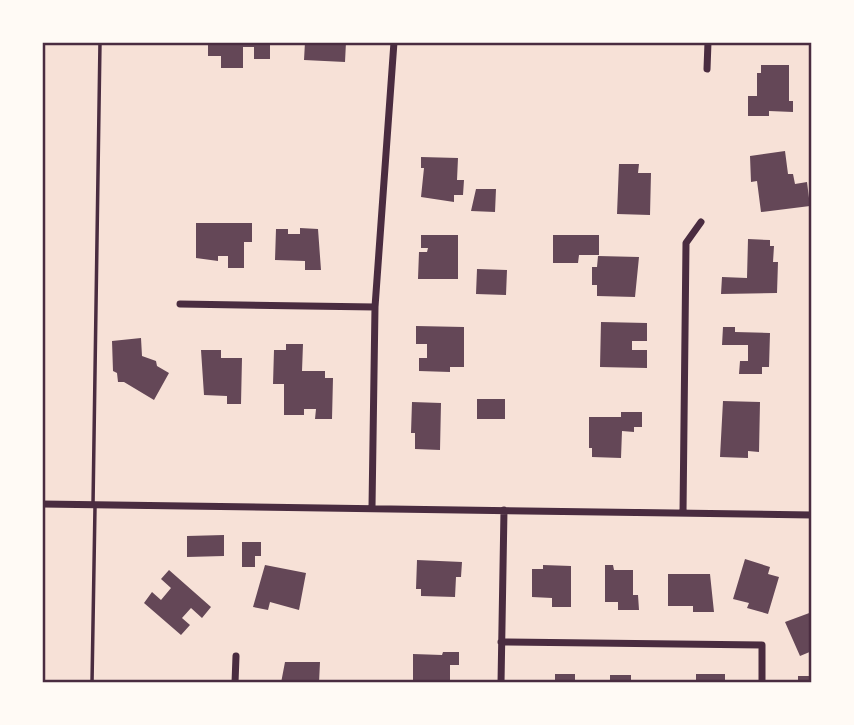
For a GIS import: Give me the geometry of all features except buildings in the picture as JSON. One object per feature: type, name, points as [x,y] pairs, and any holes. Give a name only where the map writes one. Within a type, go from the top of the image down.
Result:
[{"type":"street","points":[[372,507],[375,307],[394,42]]},
{"type":"street","points":[[707,69],[708,42]]},
{"type":"street","points":[[683,513],[687,243],[701,222]]},
{"type":"street","points":[[180,304],[375,307]]},
{"type":"street","points":[[42,504],[812,515]]},
{"type":"street","points":[[501,683],[504,510]]},
{"type":"street","points":[[501,642],[762,645],[762,683]]},
{"type":"street","points":[[235,683],[236,656]]},
{"type":"lane","points":[[92,683],[100,42]]}]
